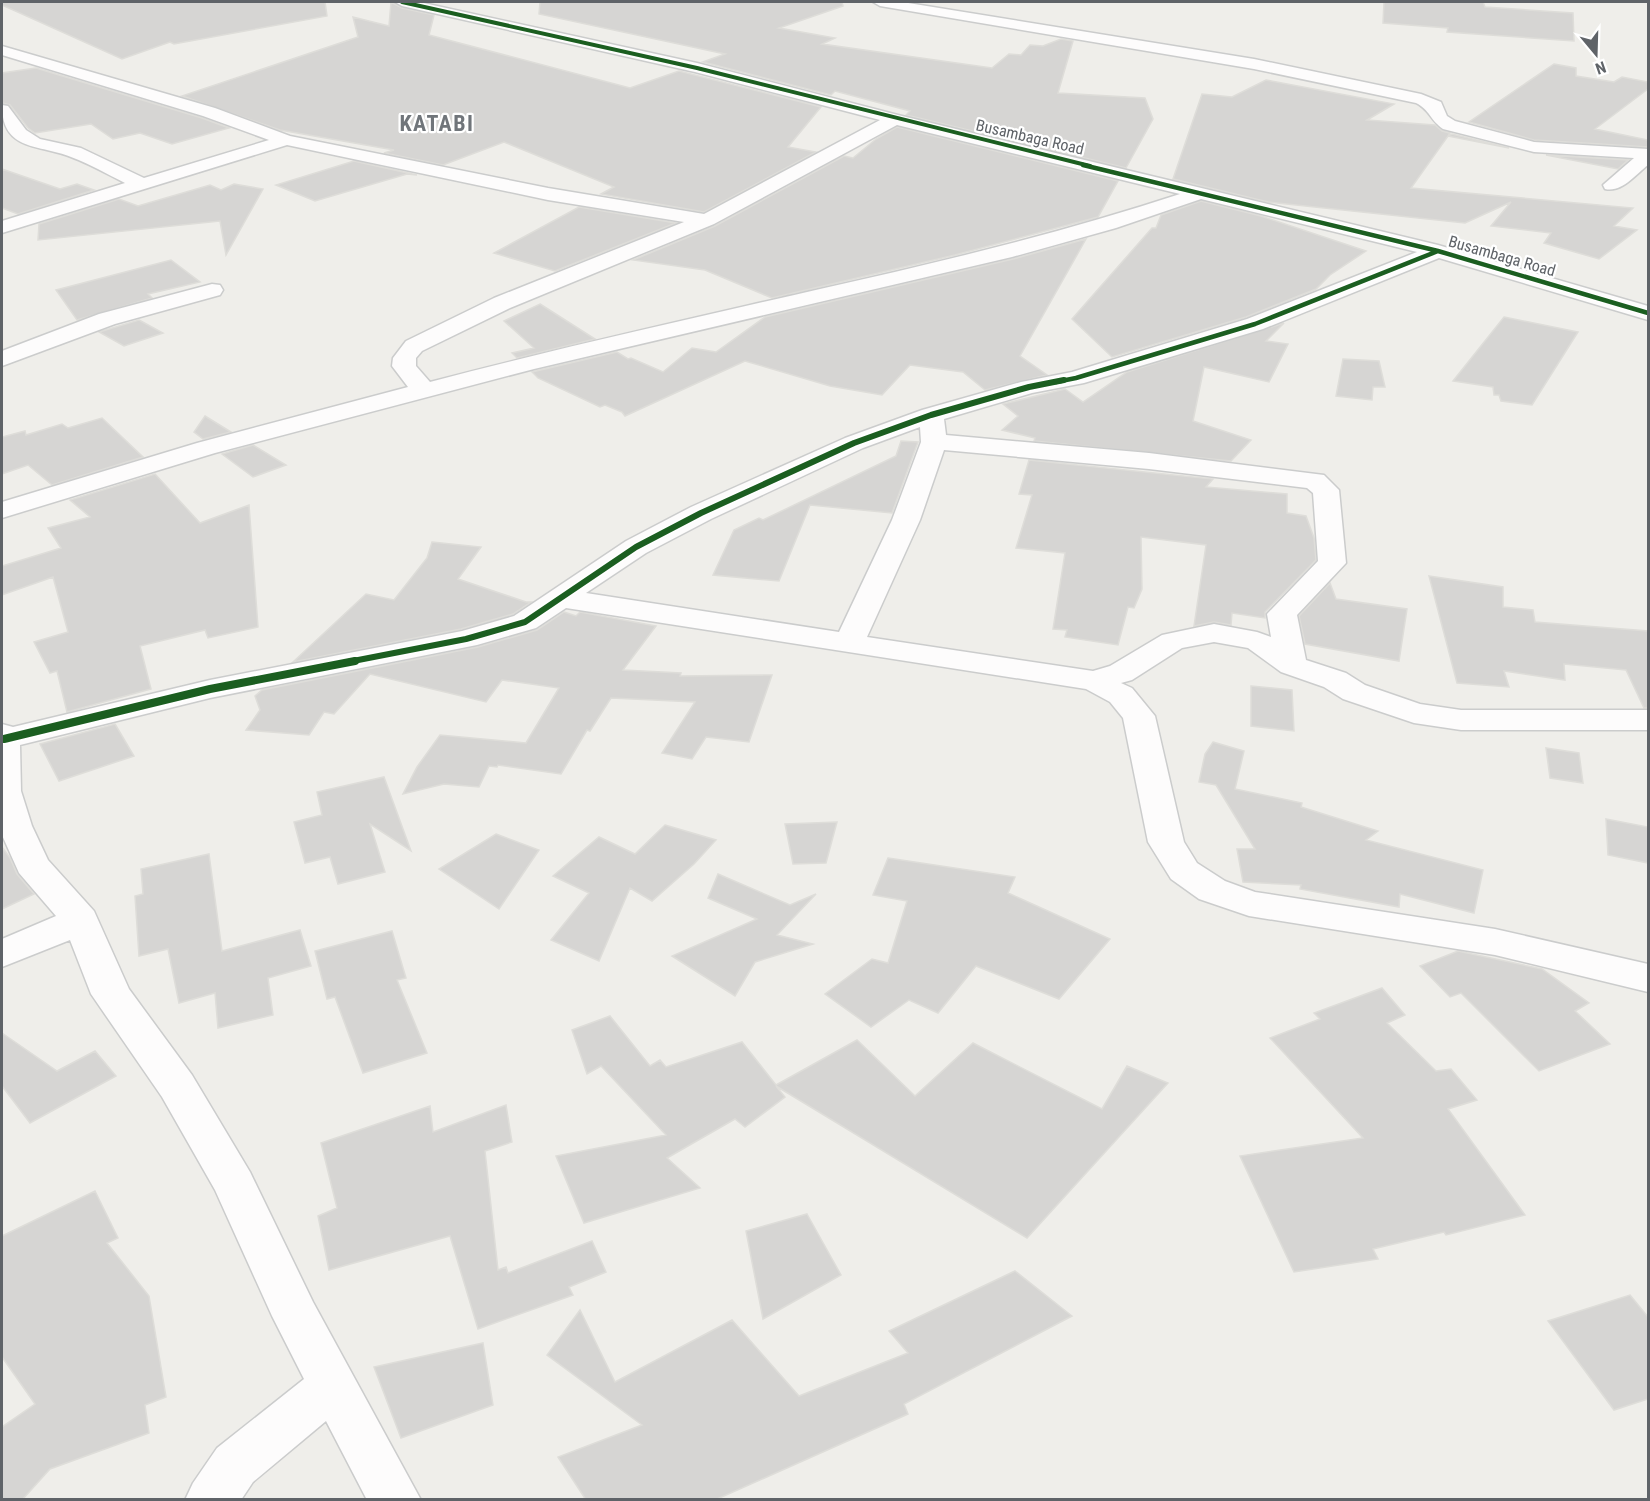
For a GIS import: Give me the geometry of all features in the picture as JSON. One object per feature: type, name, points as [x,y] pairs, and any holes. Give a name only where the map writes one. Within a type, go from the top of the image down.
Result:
[{"type":"street","name":"Busambaga Road","points":[[402,2],[696,68],[895,119],[1438,251],[1648,313]]},
{"type":"street","points":[[880,2],[1254,64],[1421,99],[1435,106],[1440,119],[1449,125],[1534,147],[1648,155]]},
{"type":"street","points":[[2,50],[209,112],[286,140],[548,194],[707,220]]},
{"type":"street","points":[[2,110],[20,134],[34,143],[75,152],[144,185]]},
{"type":"street","points":[[426,390],[416,382],[404,366],[405,358],[414,346],[502,303],[707,220],[895,119]]},
{"type":"street","points":[[2,227],[286,140]]},
{"type":"street","points":[[1612,185],[1648,155]]},
{"type":"street","points":[[2,510],[206,447],[684,326],[1005,253],[1108,224],[1201,193]]},
{"type":"street","points":[[395,1500],[296,1316],[234,1185],[177,1086],[111,994],[81,920],[32,865],[15,826],[4,791],[3,736],[210,689],[466,639],[525,622],[636,548],[701,513],[854,443],[933,428],[1029,387],[1076,378],[1255,324],[1438,251]]},
{"type":"street","points":[[2,359],[107,319],[212,290]]},
{"type":"street","points":[[849,642],[906,520],[933,428]]},
{"type":"street","points":[[933,428],[1149,461],[1301,478],[1321,483],[1326,490],[1332,563],[1282,614],[1292,665]]},
{"type":"street","points":[[560,598],[1094,681],[1121,695],[1140,716],[1166,842],[1184,871],[1212,890],[1249,904],[1495,942],[1648,978]]},
{"type":"street","points":[[1094,681],[1121,673],[1173,641],[1214,633],[1257,641],[1292,665],[1335,680],[1354,692],[1414,713],[1461,720],[1648,720]]},
{"type":"street","points":[[2,954],[81,920]]},
{"type":"street","points":[[211,1500],[236,1466],[332,1386]]},
{"type":"building","points":[[2,2],[325,2],[327,16],[174,44],[170,42],[122,59],[2,5]]},
{"type":"building","points":[[391,2],[402,8],[434,15],[429,35],[630,88],[679,71],[821,107],[788,147],[816,152],[704,212],[601,194],[614,187],[504,142],[443,165],[384,153],[394,150],[280,130],[182,96],[358,37],[353,17],[389,26]]},
{"type":"building","points":[[540,2],[842,2],[843,6],[779,28],[835,38],[822,44],[992,68],[1009,54],[1021,55],[1030,45],[1043,46],[1061,39],[1073,41],[1058,93],[1145,98],[1153,119],[1126,168],[906,115],[910,111],[835,91],[831,95],[703,62],[725,54],[539,14]]},
{"type":"building","points":[[1384,2],[1483,2],[1485,7],[1573,13],[1574,41],[1447,32],[1448,28],[1383,23]]},
{"type":"building","points":[[1554,64],[1576,68],[1576,76],[1614,82],[1622,77],[1648,82],[1648,89],[1595,129],[1648,140],[1648,147],[1534,140],[1469,122]]},
{"type":"building","points":[[36,68],[229,128],[172,144],[140,133],[113,139],[91,124],[35,133],[28,128],[10,105],[2,103],[2,73]]},
{"type":"building","points":[[1266,80],[1394,104],[1367,120],[1435,125],[1442,131],[1450,133],[1411,188],[1633,208],[1614,226],[1637,230],[1599,259],[1544,243],[1551,233],[1491,226],[1511,202],[1465,223],[1268,202],[1173,179],[1202,94],[1232,97]]},
{"type":"building","points":[[897,127],[1118,181],[1098,217],[955,255],[772,298],[705,270],[633,260],[715,226],[844,156],[853,158],[876,139]]},
{"type":"building","points":[[1452,134],[1509,148],[1448,136]]},
{"type":"building","points":[[1546,155],[1628,160],[1618,169]]},
{"type":"building","points":[[354,161],[417,175],[407,174],[315,201],[276,185]]},
{"type":"building","points":[[2,169],[60,189],[77,184],[94,190],[18,214],[2,208]]},
{"type":"building","points":[[234,184],[263,189],[226,255],[220,221],[38,240],[39,224],[119,199],[138,206],[210,185],[221,190]]},
{"type":"building","points":[[1201,201],[1261,216],[1366,251],[1330,275],[1316,289],[1246,317],[1112,357],[1072,319],[1152,228],[1156,228],[1161,215]]},
{"type":"building","points":[[579,207],[676,223],[555,271],[494,253]]},
{"type":"building","points":[[1086,239],[1020,356],[1047,375],[985,390],[963,372],[910,365],[882,395],[830,386],[745,361],[625,416],[622,412],[605,405],[600,407],[538,378],[532,372],[617,352],[628,359],[631,358],[663,372],[692,348],[716,352],[765,317],[1013,259]]},
{"type":"building","points":[[171,260],[200,282],[148,294],[152,298],[77,320],[56,290]]},
{"type":"building","points":[[540,304],[595,339],[517,358],[512,353],[534,348],[504,321]]},
{"type":"building","points":[[1504,317],[1578,332],[1532,405],[1501,401],[1499,395],[1494,395],[1493,387],[1453,381]]},
{"type":"building","points":[[139,320],[163,333],[124,346],[99,332]]},
{"type":"building","points":[[1284,323],[1266,341],[1288,344],[1269,382],[1204,367],[1193,421],[1251,440],[1231,461],[1034,441],[1035,438],[1002,430],[1018,416],[1003,404],[1065,389],[1083,402],[1127,372]]},
{"type":"building","points":[[1343,359],[1379,361],[1385,387],[1373,387],[1372,400],[1336,396]]},
{"type":"building","points":[[205,416],[231,432],[203,439],[194,432]]},
{"type":"building","points":[[102,418],[143,457],[52,485],[28,465],[2,474],[2,437],[25,431],[26,435],[62,424],[68,428]]},
{"type":"building","points":[[901,441],[918,442],[892,513],[810,505],[779,581],[713,575],[734,530],[759,518],[763,520],[896,456]]},
{"type":"building","points":[[253,445],[286,465],[253,477],[222,454]]},
{"type":"building","points":[[1029,460],[1213,479],[1206,487],[1287,494],[1287,513],[1306,516],[1314,538],[1316,560],[1265,612],[1265,618],[1232,613],[1231,625],[1214,622],[1194,626],[1206,545],[1141,537],[1142,589],[1134,608],[1128,607],[1118,645],[1065,637],[1067,630],[1053,629],[1065,553],[1016,548],[1032,495],[1019,494]]},
{"type":"building","points":[[155,474],[200,523],[249,505],[258,627],[208,638],[205,630],[140,646],[151,689],[67,712],[57,671],[50,673],[34,642],[68,632],[53,577],[2,595],[2,566],[61,548],[48,528],[90,517],[70,500]]},
{"type":"building","points":[[432,542],[481,547],[458,579],[531,602],[513,614],[461,629],[293,662],[366,594],[394,600],[427,558]]},
{"type":"building","points":[[1429,576],[1503,587],[1503,607],[1533,610],[1535,622],[1648,631],[1648,708],[1644,708],[1626,670],[1564,664],[1565,680],[1504,671],[1509,687],[1457,683]]},
{"type":"building","points":[[1330,583],[1336,599],[1407,609],[1399,661],[1305,644],[1299,616]]},
{"type":"building","points":[[564,612],[576,616],[580,612],[656,626],[623,670],[681,673],[680,676],[772,675],[749,742],[706,737],[692,759],[662,753],[695,702],[611,698],[590,731],[587,730],[561,774],[498,765],[497,767],[489,766],[479,787],[444,784],[403,794],[417,767],[440,735],[526,743],[559,688],[502,680],[486,702],[370,674],[334,714],[324,712],[309,735],[246,730],[260,710],[255,696],[262,690],[478,647],[537,630]]},
{"type":"building","points":[[1251,686],[1292,690],[1294,731],[1251,726]]},
{"type":"building","points":[[115,724],[134,756],[59,781],[40,744]]},
{"type":"building","points":[[1213,742],[1244,751],[1235,789],[1302,803],[1301,807],[1378,831],[1366,840],[1483,870],[1474,913],[1400,894],[1399,907],[1300,889],[1301,885],[1243,882],[1237,849],[1255,849],[1216,785],[1199,782],[1205,754]]},
{"type":"building","points":[[1546,748],[1579,753],[1583,783],[1550,778]]},
{"type":"building","points":[[384,777],[411,851],[370,824],[385,872],[338,884],[330,857],[305,863],[294,822],[322,815],[317,792]]},
{"type":"building","points":[[1606,819],[1648,827],[1648,863],[1608,855]]},
{"type":"building","points":[[837,822],[826,863],[793,864],[785,824]]},
{"type":"building","points":[[665,825],[716,840],[694,864],[652,901],[630,888],[599,961],[551,940],[589,893],[553,876],[599,837],[635,854]]},
{"type":"building","points":[[496,834],[539,850],[499,909],[439,869]]},
{"type":"building","points":[[2,847],[17,874],[34,894],[2,909]]},
{"type":"building","points":[[209,854],[222,951],[300,930],[311,966],[268,978],[273,1015],[218,1028],[215,993],[179,1003],[168,949],[139,956],[135,896],[143,894],[141,869]]},
{"type":"building","points":[[888,858],[1015,877],[1008,893],[1110,939],[1059,999],[976,966],[938,1013],[909,1000],[871,1027],[825,994],[872,959],[888,963],[907,901],[873,895]]},
{"type":"building","points":[[718,874],[790,905],[816,894],[777,935],[813,944],[755,962],[735,996],[672,956],[757,919],[708,898]]},
{"type":"building","points":[[392,931],[406,978],[397,980],[427,1053],[363,1073],[335,997],[327,999],[315,951]]},
{"type":"building","points":[[1458,951],[1542,969],[1589,1003],[1575,1011],[1610,1044],[1539,1071],[1461,993],[1450,997],[1420,966]]},
{"type":"building","points":[[1382,988],[1405,1015],[1387,1023],[1436,1071],[1451,1069],[1477,1100],[1448,1109],[1525,1215],[1446,1235],[1444,1232],[1373,1249],[1378,1259],[1294,1272],[1240,1156],[1363,1138],[1270,1038],[1320,1019],[1314,1013]]},
{"type":"building","points":[[610,1016],[650,1066],[660,1060],[666,1067],[742,1042],[776,1085],[857,1040],[915,1096],[973,1043],[1102,1109],[1127,1066],[1168,1083],[1027,1238],[776,1086],[785,1097],[745,1127],[735,1119],[667,1158],[700,1188],[584,1223],[556,1156],[666,1135],[601,1066],[587,1074],[572,1030]]},
{"type":"building","points":[[2,1033],[57,1071],[95,1051],[116,1076],[30,1123],[2,1086]]},
{"type":"building","points":[[506,1105],[512,1142],[485,1151],[498,1270],[506,1267],[508,1273],[592,1241],[606,1272],[569,1287],[573,1295],[478,1329],[450,1236],[329,1270],[318,1216],[337,1208],[321,1143],[430,1106],[433,1132]]},
{"type":"building","points":[[95,1191],[118,1238],[107,1243],[149,1296],[166,1397],[145,1405],[149,1433],[50,1469],[22,1500],[2,1500],[2,1427],[35,1404],[2,1357],[2,1236]]},
{"type":"building","points":[[807,1214],[841,1275],[763,1319],[746,1231]]},
{"type":"building","points":[[1015,1271],[1072,1316],[904,1404],[908,1414],[715,1500],[586,1500],[558,1457],[642,1425],[547,1355],[580,1310],[615,1382],[732,1320],[799,1396],[908,1353],[889,1331]]},
{"type":"building","points":[[1630,1295],[1648,1317],[1648,1399],[1614,1410],[1548,1321]]},
{"type":"building","points":[[483,1343],[493,1405],[401,1438],[374,1367]]},
{"type":"cycle path","points":[[402,2],[697,68],[895,119],[1438,251],[1648,313]]},
{"type":"cycle path","points":[[4,739],[210,689],[466,639],[525,622],[636,547],[701,513],[854,443],[931,415],[1029,387],[1076,378],[1255,324],[1438,251]]},
{"type":"district","name":"KATABI","points":[[437,123]]}]
